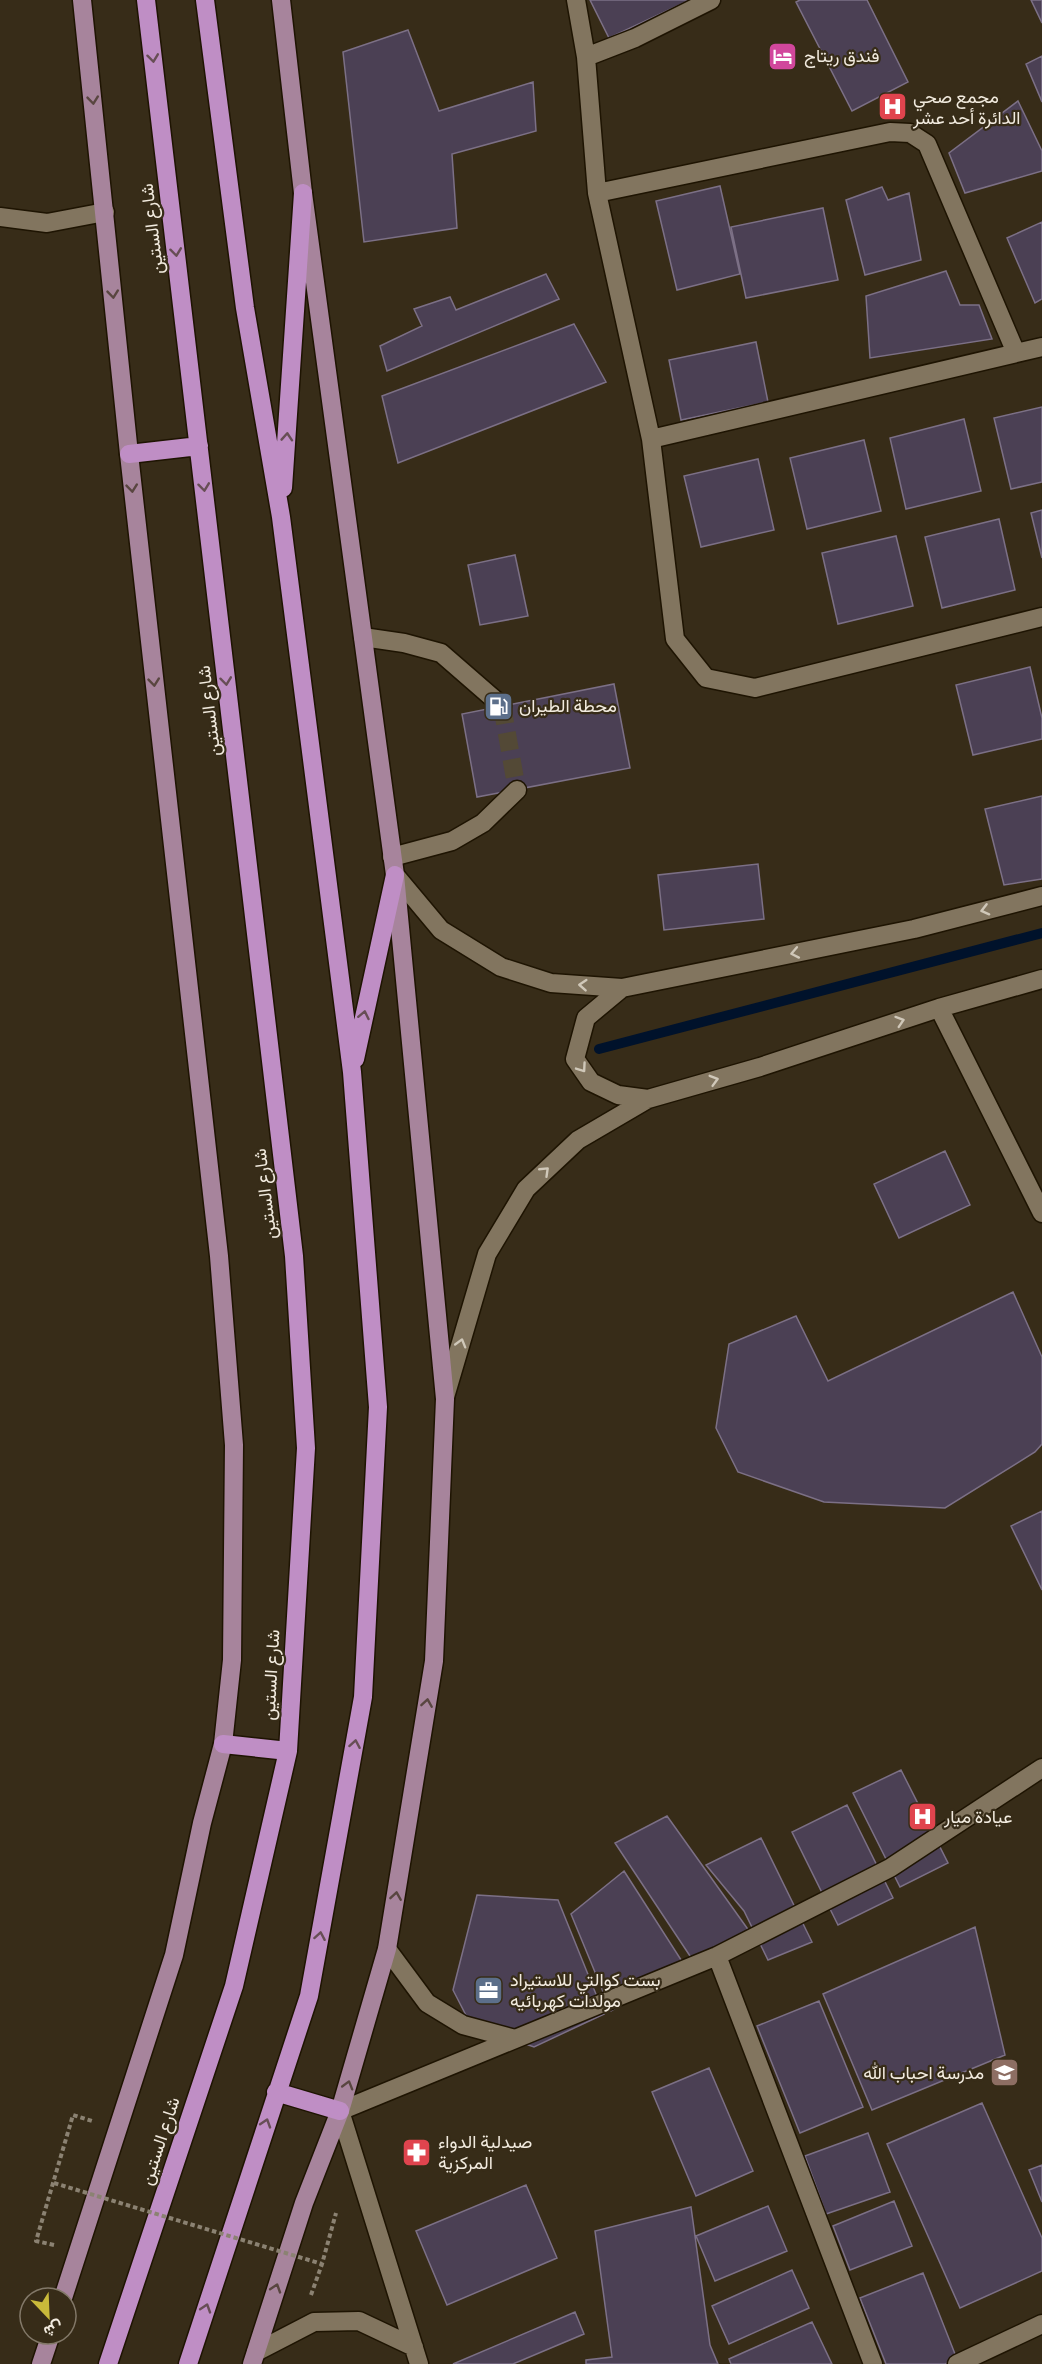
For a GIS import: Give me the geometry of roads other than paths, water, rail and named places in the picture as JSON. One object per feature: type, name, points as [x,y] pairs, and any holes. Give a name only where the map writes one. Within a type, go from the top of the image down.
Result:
[{"type":"highway","name":"شارع الستين","points":[[108,2364],[234,1986],[288,1751],[306,1448],[294,1256],[146,0]]},
{"type":"highway","points":[[188,2364],[309,1995],[363,1697],[378,1407],[352,1072],[281,517],[245,308],[205,0]]},
{"type":"highway","points":[[281,517],[303,193]]},
{"type":"highway","points":[[129,454],[199,446]]},
{"type":"highway","points":[[352,1072],[394,866]]},
{"type":"highway","points":[[223,1744],[288,1751]]},
{"type":"highway","points":[[276,2092],[340,2111]]},
{"type":"main road","points":[[67,2286],[174,1955],[202,1823],[223,1744],[232,1660],[234,1445],[219,1256],[129,454],[82,0]]},
{"type":"main road","points":[[254,2358],[304,2204],[340,2111],[387,1949],[434,1661],[445,1399],[394,866],[303,193],[281,0]]},
{"type":"main road","points":[[41,2364],[47,2346]]},
{"type":"street","points":[[576,0],[586,57],[597,194],[651,439],[675,639],[706,678],[755,688],[1042,617]]},
{"type":"street","points":[[586,57],[635,38],[711,0]]},
{"type":"street","points":[[597,194],[890,132],[910,132],[927,144],[1016,353]]},
{"type":"street","points":[[0,217],[46,223],[105,212]]},
{"type":"street","points":[[651,439],[1042,347]]},
{"type":"street","points":[[363,636],[404,643],[441,654],[502,706]]},
{"type":"street","points":[[517,790],[483,823],[453,841],[394,866],[441,930],[501,968],[551,983],[622,988],[914,928],[1042,896]]},
{"type":"street","points":[[445,1399],[487,1254],[526,1189],[578,1140],[648,1099],[760,1067],[939,1008],[1042,979]]},
{"type":"street","points":[[622,988],[586,1018],[575,1059],[591,1082],[618,1095],[648,1099]]},
{"type":"street","points":[[939,1008],[1042,1213]]},
{"type":"street","points":[[417,2356],[340,2111],[717,1956],[890,1868],[1042,1768]]},
{"type":"street","points":[[387,1949],[427,2003],[463,2025],[514,2039]]},
{"type":"street","points":[[717,1956],[873,2364]]},
{"type":"street","points":[[254,2358],[314,2322],[359,2321],[417,2356]]},
{"type":"street","points":[[957,2364],[1042,2324]]},
{"type":"waterway","points":[[599,1049],[1042,933]]},
{"type":"tunnel","points":[[502,706],[517,790]]},
{"type":"place","name":"فندق ريتاج","points":[[783,56]]},
{"type":"place","name":"مجمع صحي الدائرة أحد عشر","points":[[892,107]]},
{"type":"place","name":"محطة الطيران","points":[[498,706]]},
{"type":"place","name":"عيادة ميار","points":[[923,1817]]},
{"type":"place","name":"بست كوالتي للاستيراد مولدات كهربائيه","points":[[489,1990]]},
{"type":"place","name":"مدرسة احباب الله","points":[[1005,2073]]},
{"type":"place","name":"صيدلية الدواء المركزية","points":[[417,2152]]}]
